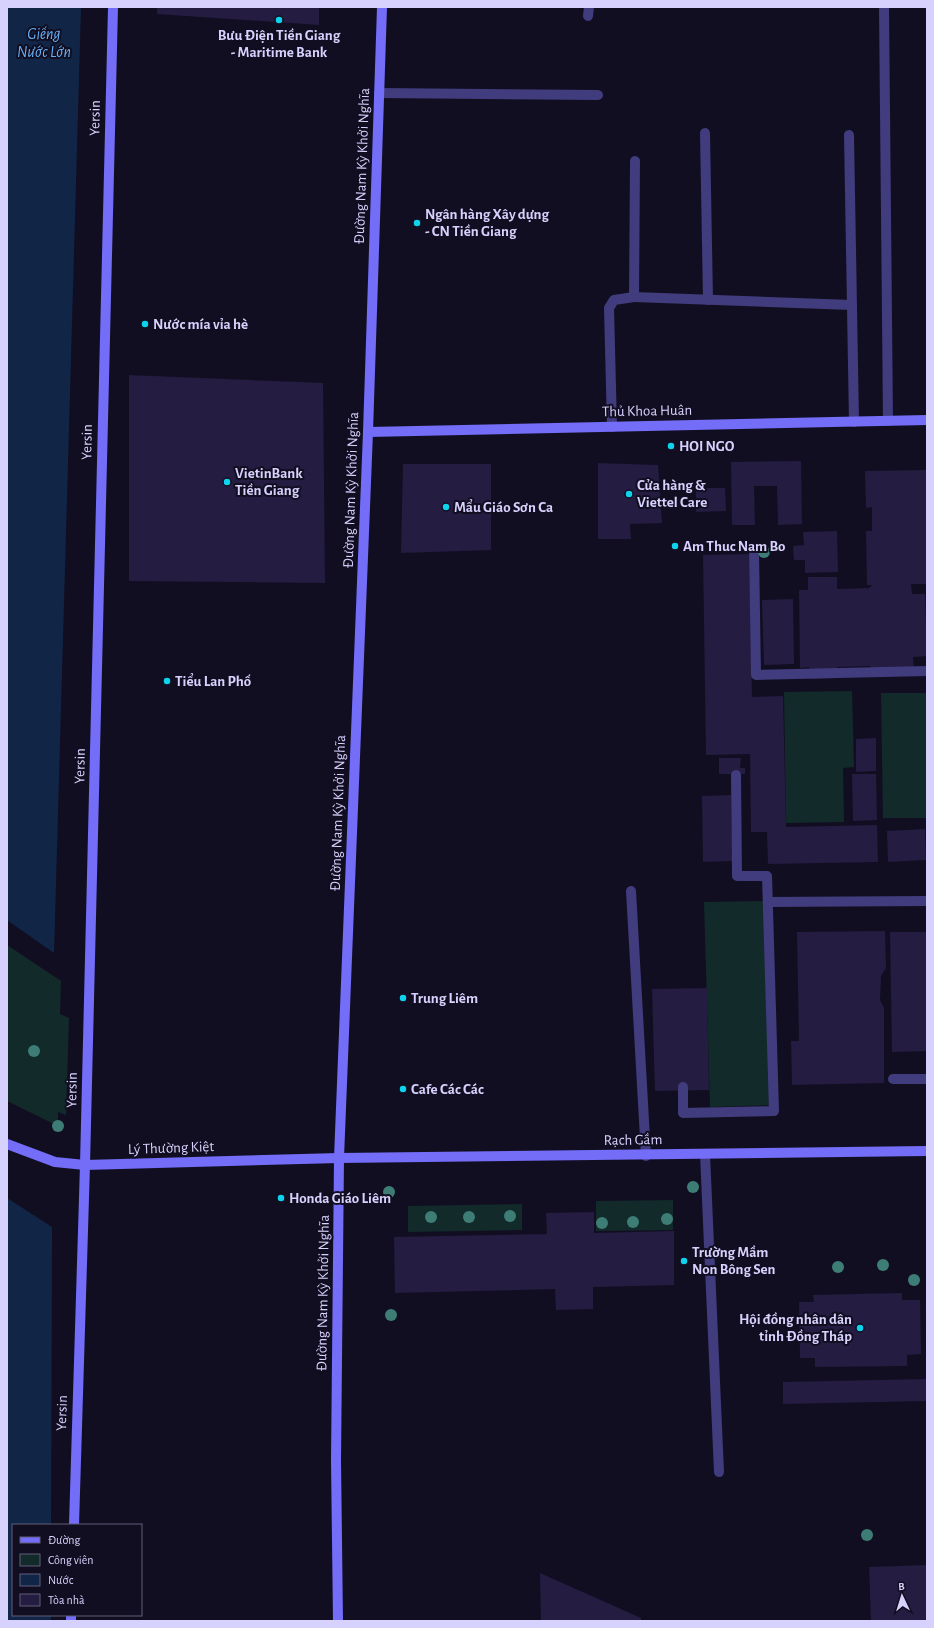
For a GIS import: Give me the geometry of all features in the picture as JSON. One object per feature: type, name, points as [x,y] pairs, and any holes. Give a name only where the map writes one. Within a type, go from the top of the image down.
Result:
[{"type":"main road","name":"Yersin","points":[[74,1524],[85,1166],[113,7]]},
{"type":"main road","name":"Đường Nam Kỳ Khởi Nghĩa","points":[[338,1621],[336,1460],[339,1158],[368,432],[382,7]]},
{"type":"main road","name":"Thủ Khoa Huân","points":[[368,432],[927,420]]},
{"type":"main road","name":"Lý Thường Kiệt","points":[[7,1144],[55,1162],[85,1166],[339,1158]]},
{"type":"main road","name":"Rạch Gầm","points":[[339,1158],[646,1156],[927,1151]]},
{"type":"street","points":[[884,7],[888,421]]},
{"type":"street","points":[[379,93],[598,95]]},
{"type":"street","points":[[705,133],[708,300]]},
{"type":"street","points":[[849,135],[854,422]]},
{"type":"street","points":[[634,297],[635,161]]},
{"type":"street","points":[[612,427],[609,308],[614,300],[634,297],[852,305]]},
{"type":"street","points":[[754,551],[756,675],[927,671]]},
{"type":"street","points":[[683,1087],[683,1114],[774,1111],[767,876],[737,876],[736,775]]},
{"type":"street","points":[[631,891],[646,1156]]},
{"type":"street","points":[[768,902],[927,901]]},
{"type":"street","points":[[893,1079],[927,1079]]},
{"type":"street","points":[[705,1154],[719,1472]]},
{"type":"green space","points":[[852,691],[854,767],[843,768],[844,822],[786,823],[784,692]]},
{"type":"green space","points":[[881,693],[927,693],[927,818],[883,818]]},
{"type":"green space","points":[[768,901],[773,1105],[710,1107],[704,902]]},
{"type":"green space","points":[[7,945],[61,981],[60,1014],[69,1018],[66,1115],[58,1112],[58,1126],[7,1101]]},
{"type":"green space","points":[[673,1200],[673,1230],[596,1231],[596,1201]]},
{"type":"green space","points":[[522,1204],[522,1230],[408,1232],[408,1206]]},
{"type":"water","name":"Giếng Nước Lớn","points":[[7,7],[81,7],[54,953],[7,920]]},
{"type":"water","points":[[7,1198],[52,1227],[51,1524],[12,1524],[12,1616],[51,1616],[51,1621],[7,1621]]},
{"type":"building","name":"Bưu Điện Tiền Giang - Maritime Bank","points":[[157,7],[319,7],[319,25],[157,14]]},
{"type":"building","name":"VietinBank Tiền Giang","points":[[129,375],[323,383],[325,583],[129,581]]},
{"type":"building","points":[[801,461],[802,524],[778,525],[777,486],[754,486],[755,525],[732,525],[731,462]]},
{"type":"building","name":"Cửa hàng & Viettel Care","points":[[598,463],[658,465],[662,523],[630,524],[631,539],[598,539]]},
{"type":"building","name":"Mẩu Giáo Sơn Ca","points":[[403,464],[491,464],[491,550],[401,553]]},
{"type":"building","points":[[927,470],[927,584],[911,584],[912,594],[925,594],[927,656],[913,657],[914,671],[874,672],[870,666],[837,667],[837,678],[809,679],[809,667],[800,668],[799,590],[808,590],[808,577],[837,577],[837,589],[869,588],[872,585],[867,585],[866,531],[872,531],[872,507],[866,508],[865,471]]},
{"type":"building","points":[[696,488],[725,488],[726,511],[696,512]]},
{"type":"building","points":[[837,531],[838,572],[805,573],[805,560],[794,560],[793,546],[804,545],[803,532]]},
{"type":"building","points":[[749,554],[752,697],[783,696],[786,827],[877,825],[878,862],[768,864],[767,832],[751,832],[750,754],[706,755],[703,555]]},
{"type":"building","points":[[793,599],[794,664],[764,665],[762,600]]},
{"type":"building","points":[[876,738],[876,771],[856,772],[856,739]]},
{"type":"building","points":[[719,758],[741,758],[740,768],[745,768],[745,774],[719,774]]},
{"type":"building","points":[[852,774],[876,774],[877,820],[853,821]]},
{"type":"building","points":[[731,795],[732,861],[703,862],[702,796]]},
{"type":"building","points":[[925,829],[926,860],[888,862],[887,831]]},
{"type":"building","points":[[885,931],[886,968],[881,976],[880,1000],[884,1008],[884,1083],[792,1085],[791,1041],[799,1041],[797,932]]},
{"type":"building","points":[[890,932],[927,932],[927,1051],[892,1052]]},
{"type":"building","points":[[707,988],[709,1090],[655,1091],[652,989]]},
{"type":"building","points":[[594,1212],[594,1233],[674,1231],[674,1285],[593,1287],[593,1309],[556,1310],[555,1289],[395,1293],[394,1237],[547,1234],[546,1213]]},
{"type":"building","name":"Hội đồng nhân dân tỉnh Đồng Tháp","points":[[902,1293],[902,1300],[920,1300],[921,1354],[907,1355],[907,1366],[815,1367],[815,1358],[800,1358],[799,1302],[814,1302],[813,1295]]},
{"type":"building","points":[[927,1379],[927,1401],[783,1404],[783,1382]]},
{"type":"building","points":[[927,1565],[927,1621],[871,1621],[869,1567]]},
{"type":"building","points":[[540,1573],[641,1618],[641,1621],[541,1621]]},
{"type":"place","name":"Bưu Điện Tiền Giang - Maritime Bank","points":[[279,20]]},
{"type":"place","name":"Ngân hàng Xây dựng - CN Tiền Giang","points":[[417,223]]},
{"type":"place","name":"Nước mía vỉa hè","points":[[145,324]]},
{"type":"place","name":"HOI NGO","points":[[671,446]]},
{"type":"place","name":"VietinBank Tiền Giang","points":[[227,482]]},
{"type":"place","name":"Cửa hàng & Viettel Care","points":[[629,494]]},
{"type":"place","name":"Mẩu Giáo Sơn Ca","points":[[446,507]]},
{"type":"place","name":"Am Thuc Nam Bo","points":[[675,546]]},
{"type":"place","name":"Tiểu Lan Phố","points":[[167,681]]},
{"type":"place","name":"Trung Liêm","points":[[403,998]]},
{"type":"place","name":"Cafe Các Các","points":[[403,1089]]},
{"type":"place","name":"Honda Giáo Liêm","points":[[281,1198]]},
{"type":"place","name":"Trường Mầm Non Bông Sen","points":[[684,1261]]},
{"type":"place","name":"Hội đồng nhân dân tỉnh Đồng Tháp","points":[[860,1328]]}]
